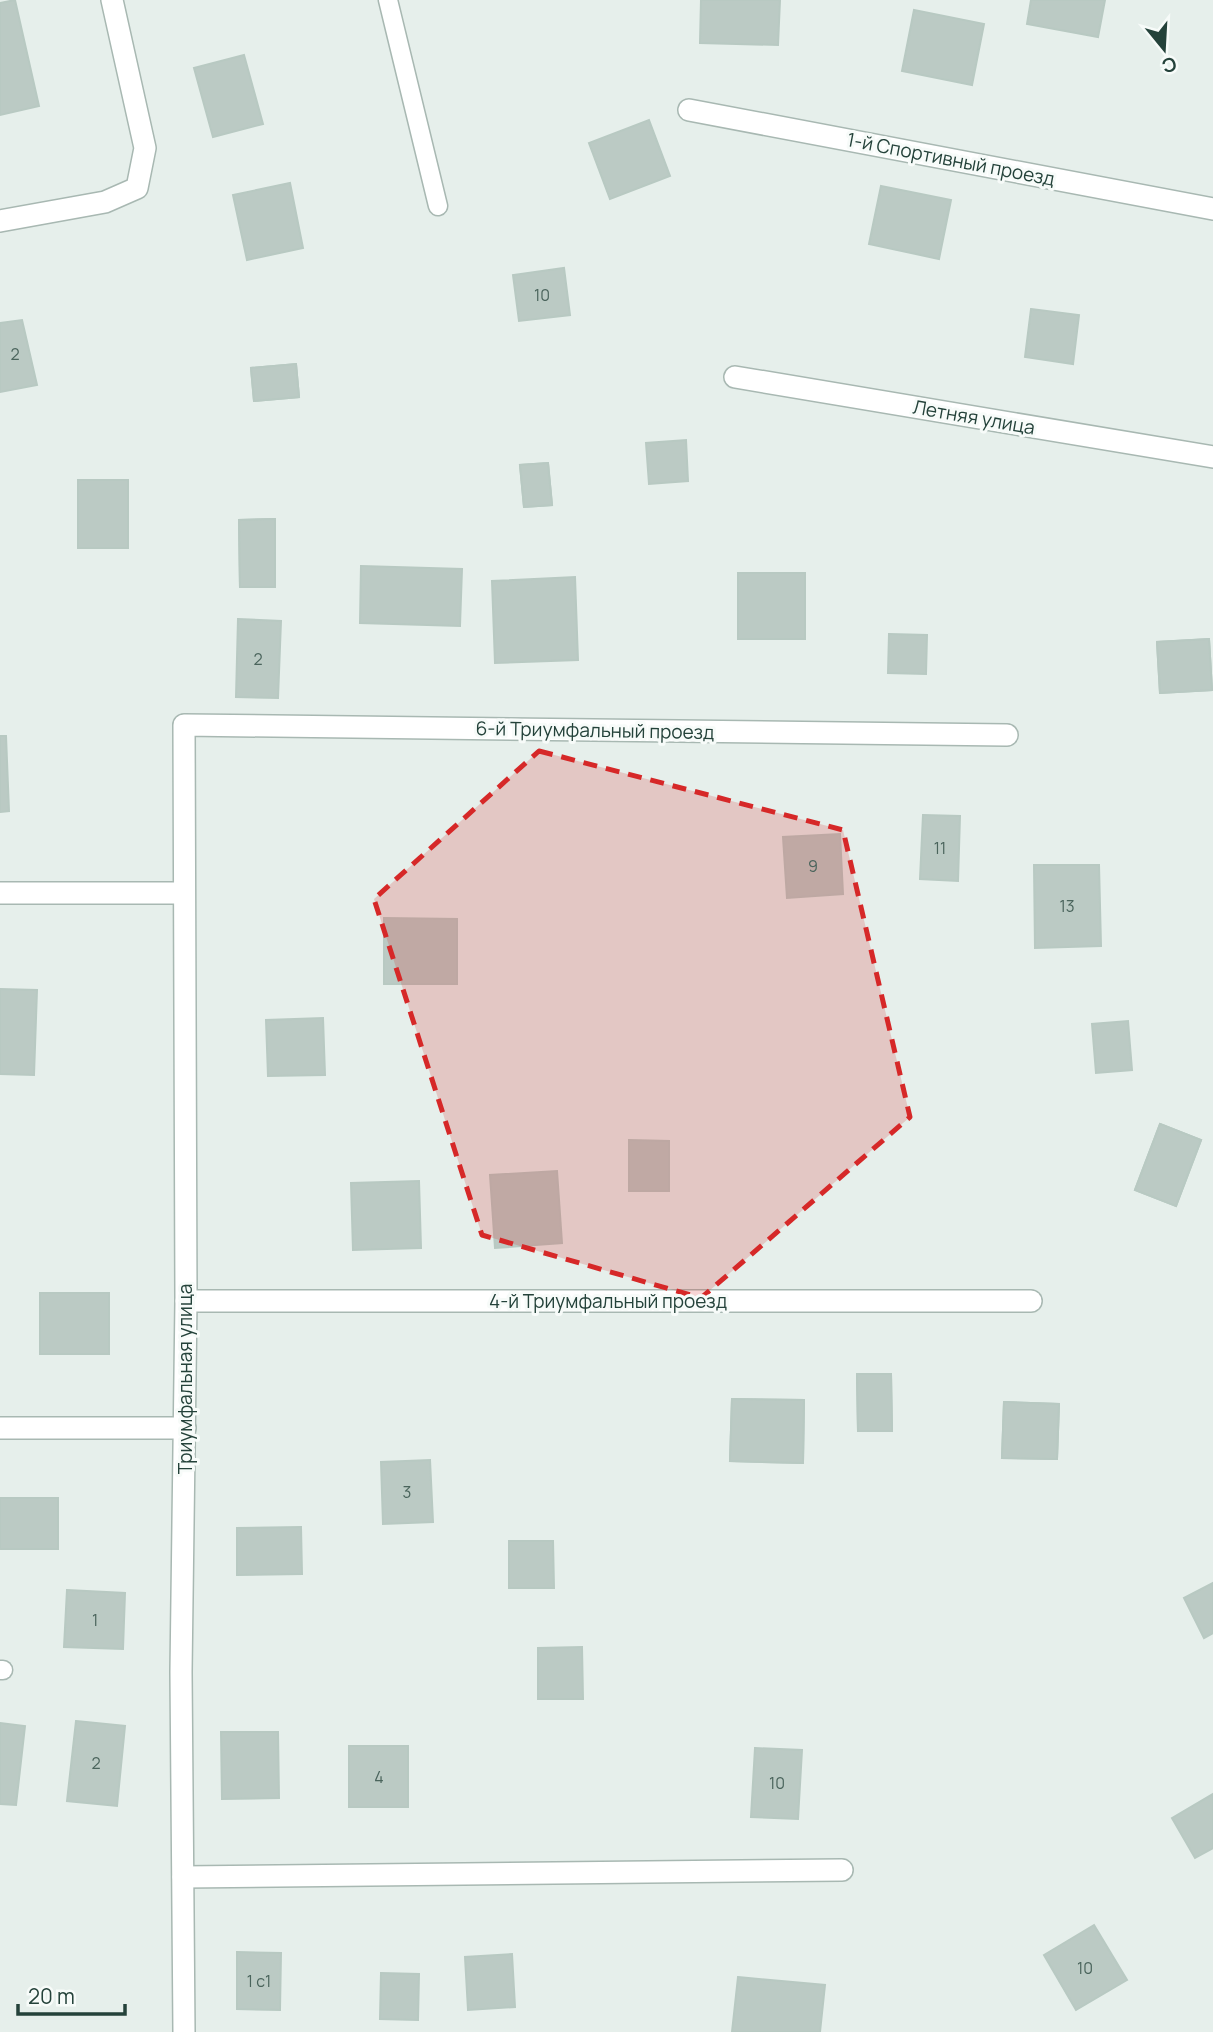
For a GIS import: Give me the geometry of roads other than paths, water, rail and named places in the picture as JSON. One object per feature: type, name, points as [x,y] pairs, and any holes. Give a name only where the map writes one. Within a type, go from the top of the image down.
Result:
[{"type":"street","points":[[0,221],[105,202],[137,188],[145,148],[112,0]]},
{"type":"street","name":"1-й Спортивный проезд","points":[[689,110],[1213,209]]},
{"type":"street","name":"Летняя улица","points":[[736,377],[1213,457]]},
{"type":"street","name":"6-й Триумфальный проезд","points":[[184,725],[1007,735]]},
{"type":"street","name":"Триумфальная улица","points":[[184,725],[186,1301],[181,1672],[184,2032]]},
{"type":"street","points":[[0,893],[183,893]]},
{"type":"street","name":"4-й Триумфальный проезд","points":[[186,1301],[1031,1301]]},
{"type":"street","points":[[0,1428],[185,1428]]},
{"type":"street","points":[[183,1877],[842,1870]]},
{"type":"lane","points":[[388,0],[438,206]]}]
